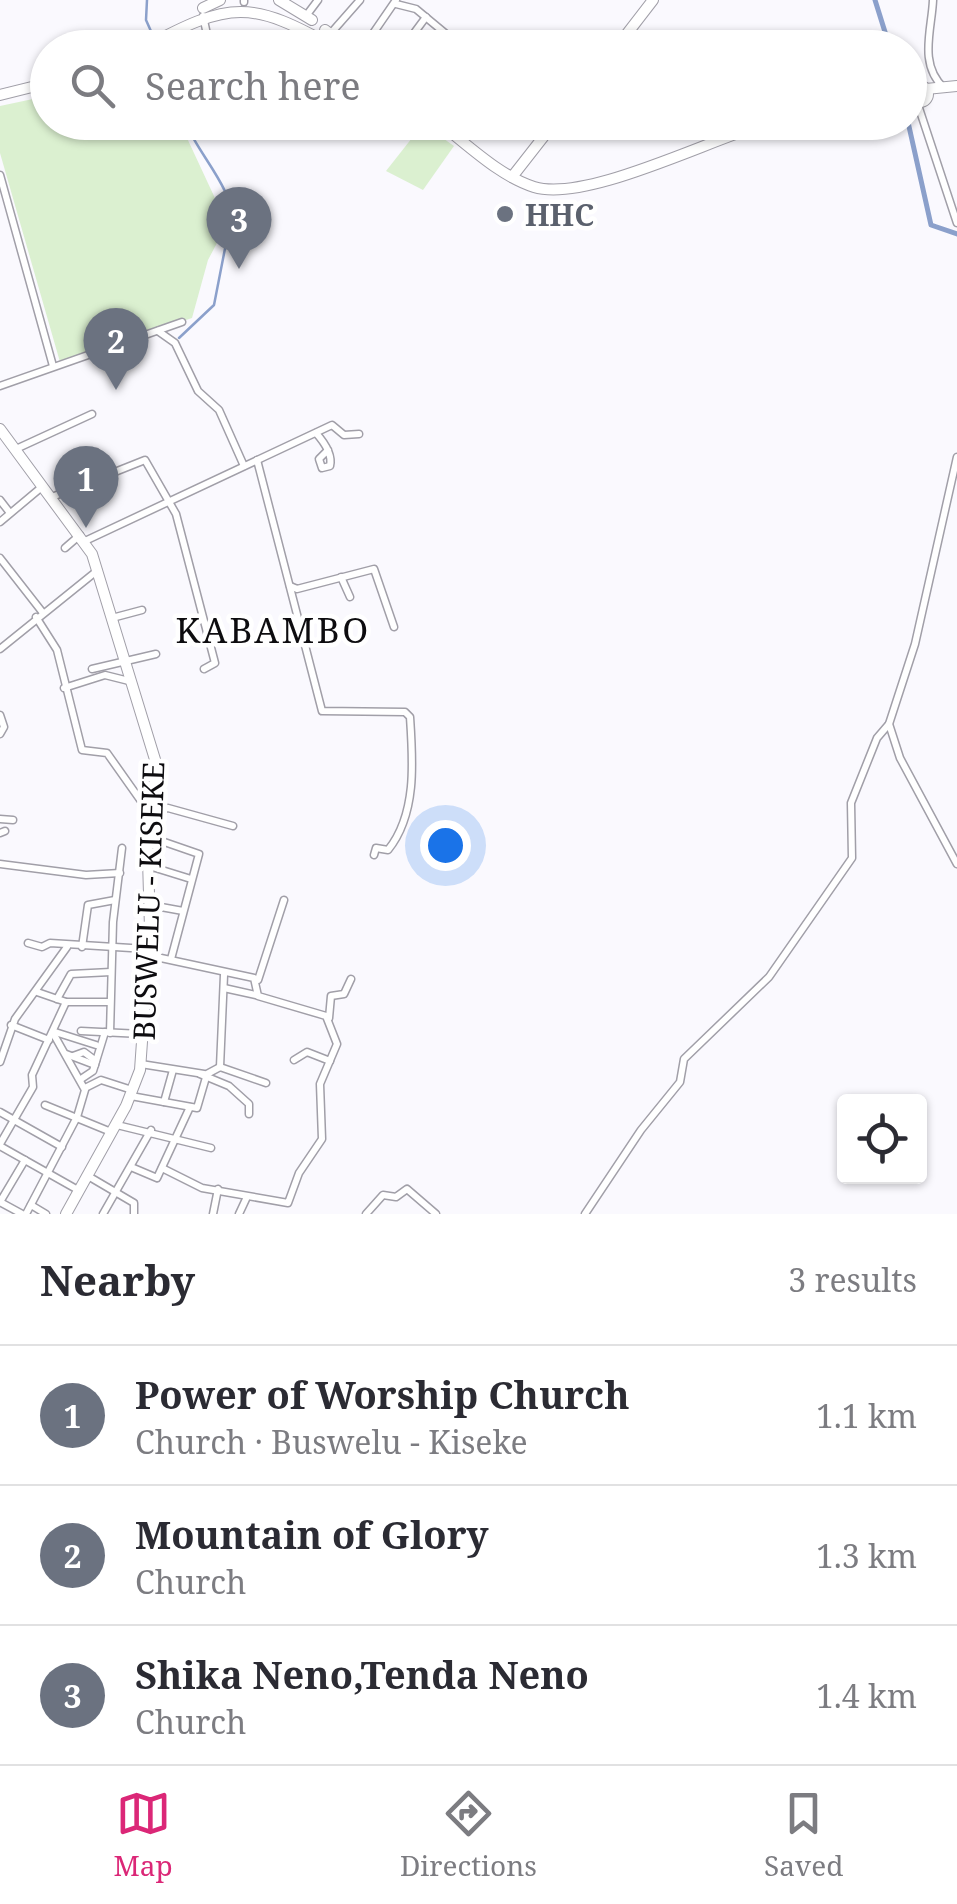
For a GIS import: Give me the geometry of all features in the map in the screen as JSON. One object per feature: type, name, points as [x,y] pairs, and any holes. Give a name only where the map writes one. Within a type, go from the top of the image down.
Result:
[{"type":"main road","points":[[169,30],[220,0]]},
{"type":"main road","points":[[279,0],[325,30]]},
{"type":"main road","points":[[629,30],[653,0]]},
{"type":"main road","points":[[171,30],[244,1],[285,11],[311,30]]},
{"type":"main road","points":[[0,92],[30,84]]},
{"type":"main road","points":[[927,94],[957,89]]},
{"type":"main road","points":[[927,95],[957,89]]},
{"type":"main road","points":[[464,140],[514,174],[543,188],[581,188],[719,140]]},
{"type":"main road","points":[[470,140],[514,174],[543,182],[580,182],[698,140]]},
{"type":"main road","points":[[514,174],[541,140]]},
{"type":"main road","name":"BUSWELU - KISEKE","points":[[0,429],[83,538],[98,570],[156,762],[146,835],[150,905],[141,1064],[132,1093],[66,1214]]},
{"type":"street","points":[[306,16],[318,0]]},
{"type":"street","points":[[351,0],[360,0]]},
{"type":"street","points":[[334,30],[360,0]]},
{"type":"street","points":[[927,32],[933,0]]},
{"type":"street","points":[[376,30],[396,2],[410,5],[442,30]]},
{"type":"street","points":[[202,15],[206,30]]},
{"type":"street","points":[[417,30],[426,17]]},
{"type":"street","points":[[927,42],[933,74],[944,88]]},
{"type":"street","points":[[927,127],[956,217]]},
{"type":"street","points":[[0,175],[53,366]]},
{"type":"street","points":[[0,386],[182,322]]},
{"type":"street","points":[[157,331],[174,344],[198,391],[218,410],[244,466]]},
{"type":"street","points":[[117,346],[129,353]]},
{"type":"street","points":[[16,449],[92,414]]},
{"type":"street","points":[[65,548],[334,424],[344,435],[359,434]]},
{"type":"street","points":[[316,433],[328,450]]},
{"type":"street","points":[[96,452],[106,474]]},
{"type":"street","points":[[585,1214],[634,1139],[680,1082],[684,1058],[777,966],[854,854],[850,809],[877,738],[889,724],[916,644],[957,457]]},
{"type":"street","points":[[52,496],[143,459],[176,514],[189,558],[200,619],[212,639],[215,664],[204,670]]},
{"type":"street","points":[[257,460],[322,711],[330,715],[405,712],[410,717],[410,797],[394,842],[388,850],[376,848],[374,855]]},
{"type":"street","points":[[0,522],[44,486]]},
{"type":"street","points":[[0,500],[10,512]]},
{"type":"street","points":[[0,558],[40,615],[57,650],[82,750],[108,753],[148,811],[168,808],[233,826]]},
{"type":"street","points":[[0,649],[3,640],[98,570]]},
{"type":"street","points":[[289,585],[297,589],[376,570],[394,627]]},
{"type":"street","points":[[340,576],[350,597]]},
{"type":"street","points":[[112,618],[142,610]]},
{"type":"street","points":[[92,669],[156,654]]},
{"type":"street","points":[[64,688],[106,675],[132,680]]},
{"type":"street","points":[[0,715],[4,727],[0,734]]},
{"type":"street","points":[[889,724],[900,758],[957,864]]},
{"type":"street","points":[[0,819],[12,820]]},
{"type":"street","points":[[146,835],[196,850],[171,959]]},
{"type":"street","points":[[25,1160],[0,1202],[24,1214],[77,1118],[83,1084],[107,1033],[122,848]]},
{"type":"street","points":[[0,864],[86,875],[120,873]]},
{"type":"street","points":[[148,866],[191,879]]},
{"type":"street","points":[[82,947],[89,904],[115,900]]},
{"type":"street","points":[[256,995],[284,900]]},
{"type":"street","points":[[150,905],[183,911]]},
{"type":"street","points":[[83,934],[102,948]]},
{"type":"street","points":[[28,942],[147,952],[257,982]]},
{"type":"street","points":[[0,1062],[11,1026],[37,992],[45,972],[68,947]]},
{"type":"street","points":[[79,1191],[0,1145],[33,1088],[32,1075],[52,1035],[70,974],[112,972]]},
{"type":"street","points":[[220,1067],[224,1054],[220,1040],[224,974]]},
{"type":"street","points":[[162,1168],[195,1186],[246,1199],[288,1203],[299,1172],[322,1139],[320,1090],[337,1044],[329,1019],[331,996],[344,994],[352,979]]},
{"type":"street","points":[[224,988],[329,1019]]},
{"type":"street","points":[[37,992],[61,1000],[110,1002]]},
{"type":"street","points":[[11,1026],[96,1045]]},
{"type":"street","points":[[81,1031],[142,1034]]},
{"type":"street","points":[[52,1035],[69,1055],[69,1069],[83,1084]]},
{"type":"street","points":[[69,1055],[84,1052],[96,1062]]},
{"type":"street","points":[[294,1060],[306,1052],[324,1062],[330,1060]]},
{"type":"street","points":[[141,1064],[204,1075],[234,1089],[247,1102],[249,1114]]},
{"type":"street","points":[[204,1075],[220,1067],[266,1083]]},
{"type":"street","points":[[166,1102],[173,1070]]},
{"type":"street","points":[[83,1084],[96,1080],[190,1108],[198,1107],[204,1075]]},
{"type":"street","points":[[45,1105],[114,1128],[151,1130],[179,1137],[194,1146],[212,1148]]},
{"type":"street","points":[[131,1167],[153,1179],[179,1137],[190,1108]]},
{"type":"street","points":[[0,1112],[62,1148]]},
{"type":"street","points":[[103,1214],[151,1130]]},
{"type":"street","points":[[88,1176],[136,1206],[134,1214]]},
{"type":"street","points":[[213,1214],[218,1189]]},
{"type":"street","points":[[368,1213],[384,1194],[396,1197],[407,1190],[436,1214]]},
{"type":"street","points":[[239,1214],[246,1199]]},
{"type":"street","points":[[32,1205],[46,1214]]},
{"type":"green space","points":[[30,100],[30,140],[188,140],[227,224],[208,260],[192,318],[60,362],[0,153],[0,106]]},
{"type":"green space","points":[[410,140],[446,140],[454,146],[423,190],[386,171]]},
{"type":"waterway","points":[[147,0],[146,20],[150,30]]},
{"type":"waterway","points":[[875,0],[884,30]]},
{"type":"waterway","points":[[179,338],[214,305],[229,228],[234,226],[222,185],[194,140]]},
{"type":"waterway","points":[[912,140],[931,225],[957,234]]},
{"type":"place","name":"HHC","points":[[505,214]]},
{"type":"place","name":"Shika Neno,Tenda Neno","points":[[239,269]]},
{"type":"place","name":"Mountain of Glory","points":[[116,390]]},
{"type":"place","name":"Power of Worship Church","points":[[86,528]]},
{"type":"district","name":"KABAMBO","points":[[273,629]]}]
